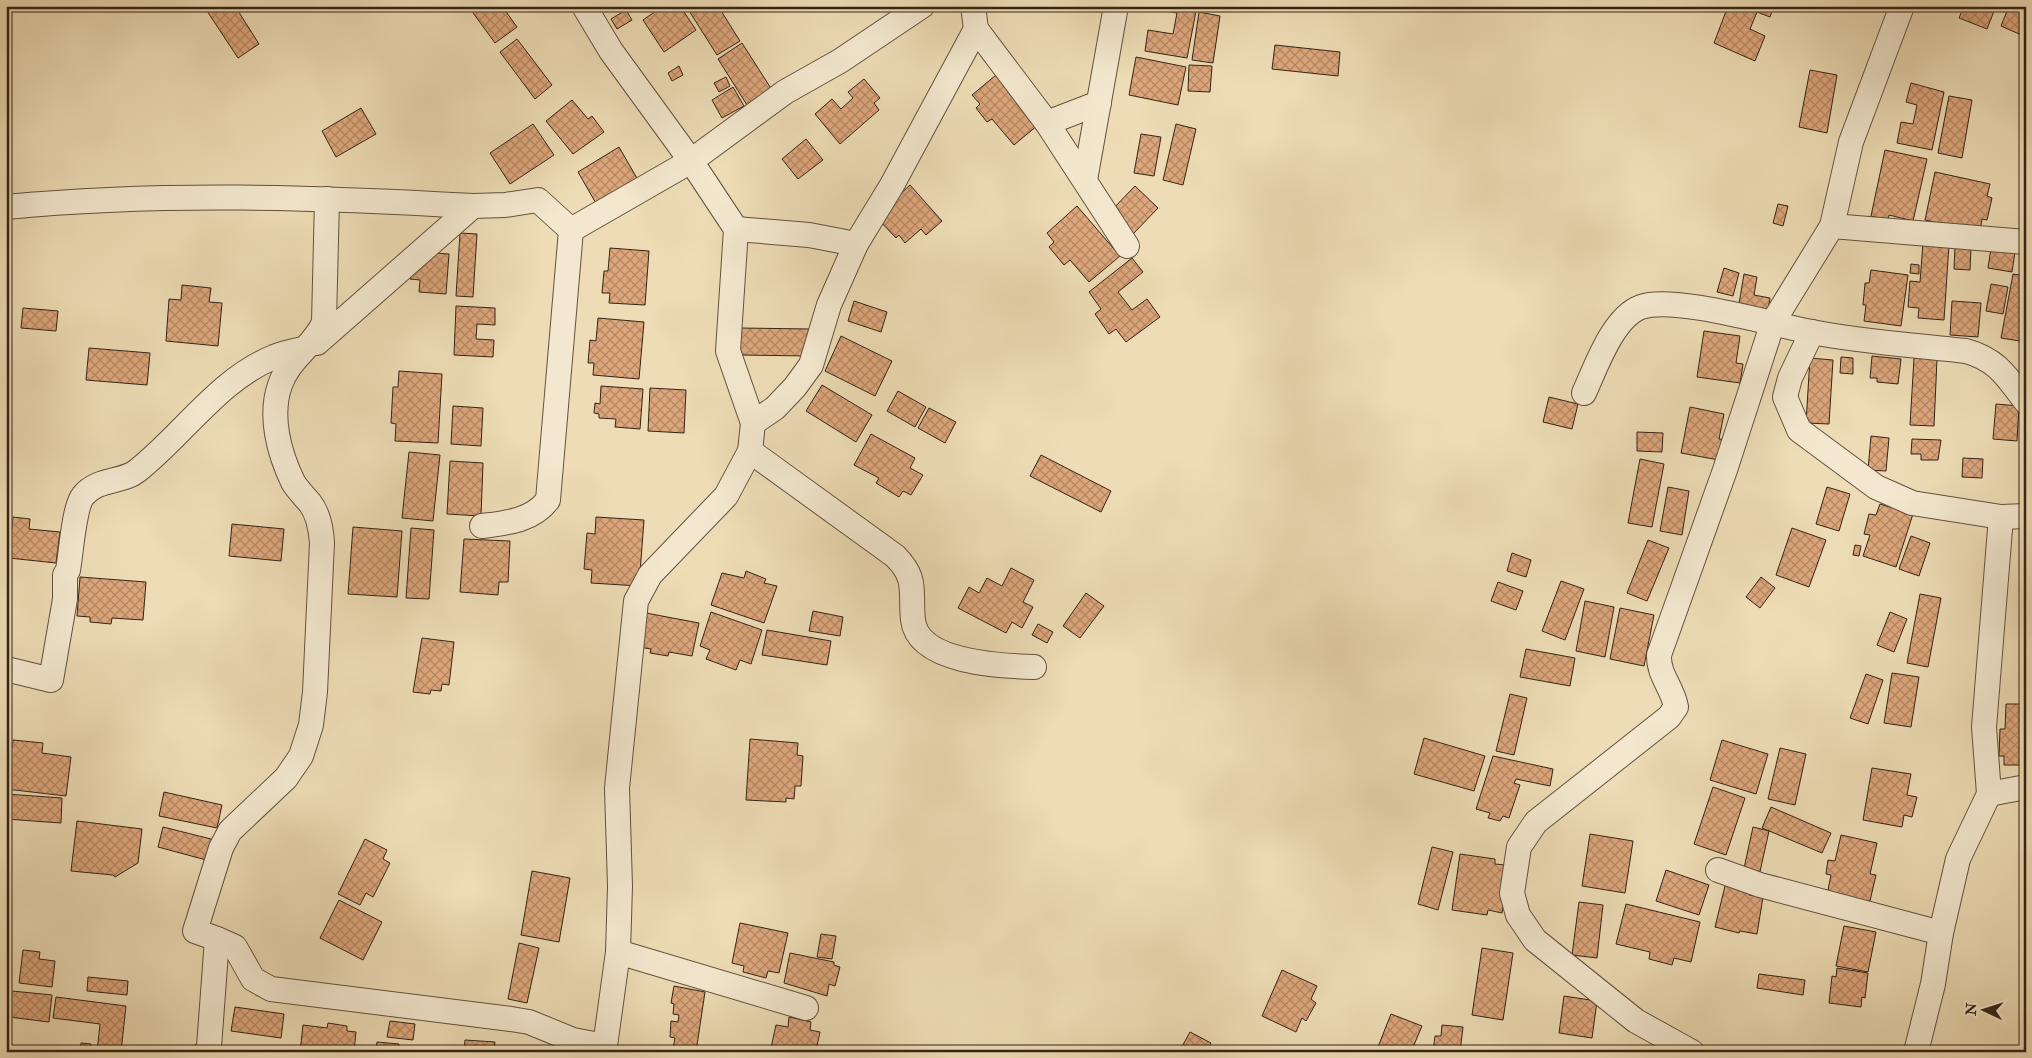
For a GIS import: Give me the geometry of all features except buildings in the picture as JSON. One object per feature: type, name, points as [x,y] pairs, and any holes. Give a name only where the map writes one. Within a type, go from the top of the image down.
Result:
[{"type":"street","points":[[327,199],[324,322],[321,331],[288,368],[280,385],[276,402],[277,436],[281,452],[294,483],[312,505],[320,525],[315,692],[311,725],[301,756],[286,778],[230,832],[222,848],[195,931],[235,947],[253,980],[271,989],[529,1022],[573,1040],[604,1049],[618,952],[620,886],[617,788],[636,601],[650,574],[726,496],[750,451],[753,423],[728,351],[736,230],[691,161],[611,51],[584,6]]},
{"type":"street","points":[[571,230],[691,161],[785,92],[840,61],[922,6]]},
{"type":"street","points":[[1085,180],[1116,6]]},
{"type":"street","points":[[1692,1052],[1636,1021],[1535,940],[1518,915],[1512,893],[1519,847],[1536,822],[1669,717],[1676,707],[1675,698],[1659,667],[1659,655],[1725,470],[1773,322],[1832,226],[1851,142],[1902,6]]},
{"type":"street","points":[[753,423],[775,408],[811,365],[829,305],[856,244],[897,176],[974,18],[1047,123],[1127,246]]},
{"type":"street","points":[[1047,123],[1099,103]]},
{"type":"street","points":[[6,207],[47,203],[252,197],[473,206],[505,205],[538,200],[571,230]]},
{"type":"street","points":[[288,368],[473,206]]},
{"type":"street","points":[[1832,226],[2026,242]]},
{"type":"street","points":[[482,526],[509,523],[526,517],[543,506],[548,500],[571,230]]},
{"type":"street","points":[[736,230],[808,235],[856,244]]},
{"type":"street","points":[[1584,393],[1619,322],[1640,307],[1662,303],[1773,322],[1812,332],[1966,351],[1983,356],[2001,369],[2026,402]]},
{"type":"street","points":[[1812,332],[1790,378],[1785,397],[1799,430],[1876,487],[1912,503],[2001,517],[2025,516]]},
{"type":"street","points":[[6,669],[51,680],[65,599],[65,575],[68,570],[78,505],[87,492],[110,480],[136,472],[220,394],[251,369],[274,357],[303,349]]},
{"type":"street","points":[[750,451],[895,556],[905,566],[911,577],[913,621],[918,634],[929,643],[946,654],[968,661],[992,666],[1034,667]]},
{"type":"street","points":[[1916,1052],[1933,984],[1940,933],[1958,859],[1989,794],[1984,727],[2001,517]]},
{"type":"street","points":[[1989,794],[2026,787]]},
{"type":"street","points":[[1718,870],[1760,885],[1940,933]]},
{"type":"street","points":[[206,1052],[209,1047],[217,939]]},
{"type":"street","points":[[618,952],[806,1008]]}]
